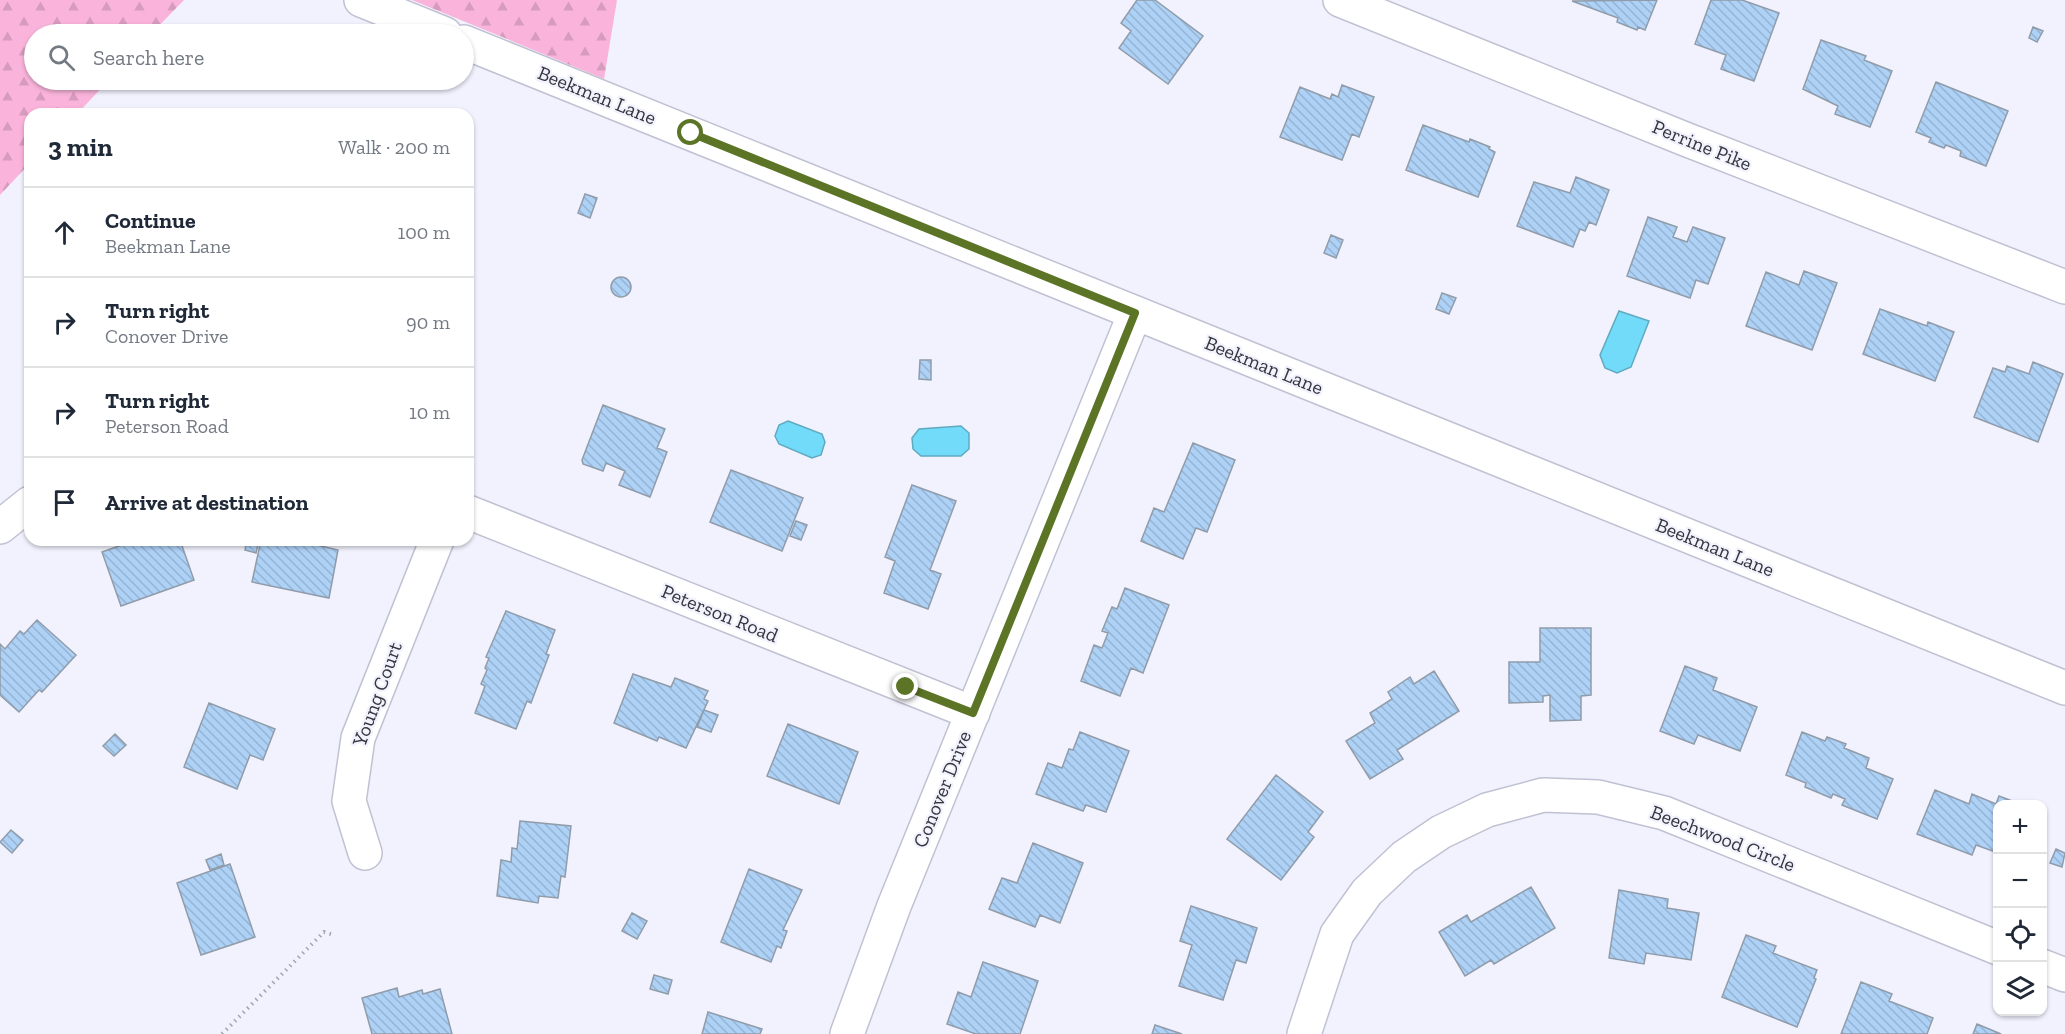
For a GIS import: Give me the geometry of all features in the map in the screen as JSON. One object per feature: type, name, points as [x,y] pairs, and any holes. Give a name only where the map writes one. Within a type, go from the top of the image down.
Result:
[{"type":"street","points":[[361,0],[420,24]]},
{"type":"street","name":"Perrine Pike","points":[[1340,0],[1685,139],[2065,287]]},
{"type":"street","name":"Beekman Lane","points":[[474,46],[2065,688]]},
{"type":"street","name":"Conover Drive","points":[[847,1034],[894,906],[1135,313]]},
{"type":"street","points":[[0,527],[24,509]]},
{"type":"street","name":"Peterson Road","points":[[474,514],[973,713]]},
{"type":"street","name":"Young Court","points":[[365,853],[349,801],[358,738],[434,546]]},
{"type":"street","name":"Beechwood Circle","points":[[1304,1034],[1337,934],[1367,892],[1404,857],[1441,832],[1487,810],[1543,795],[1598,797],[1664,813],[1993,946]]},
{"type":"street","points":[[2047,968],[2065,975]]},
{"type":"path","points":[[222,1034],[324,932],[334,935]]},
{"type":"green space","points":[[0,0],[184,0],[161,24],[24,24],[24,90],[100,90],[83,108],[24,108],[24,169],[0,195]]},
{"type":"green space","points":[[412,0],[617,0],[604,79]]},
{"type":"water","points":[[1619,311],[1649,321],[1631,367],[1617,373],[1605,368],[1600,355]]},
{"type":"water","points":[[788,421],[822,434],[825,442],[821,455],[812,458],[779,444],[775,436],[779,425]]},
{"type":"water","points":[[961,426],[969,433],[969,449],[961,456],[921,456],[913,449],[912,438],[919,429]]},
{"type":"building","points":[[1137,0],[1155,0],[1203,36],[1168,84],[1119,48],[1131,31],[1121,23]]},
{"type":"building","points":[[1657,0],[1645,30],[1638,27],[1637,30],[1617,22],[1618,18],[1572,1]]},
{"type":"building","points":[[1711,0],[1742,0],[1779,13],[1754,81],[1721,69],[1726,55],[1695,44]]},
{"type":"building","points":[[2033,27],[2043,31],[2037,42],[2029,38]]},
{"type":"building","points":[[1821,40],[1866,56],[1864,60],[1892,71],[1870,127],[1835,114],[1838,106],[1803,89]]},
{"type":"building","points":[[1936,82],[2008,111],[1986,166],[1960,156],[1961,151],[1929,142],[1931,138],[1916,132]]},
{"type":"building","points":[[1342,85],[1374,97],[1359,137],[1352,134],[1342,160],[1280,137],[1300,87],[1330,99],[1332,94],[1338,97]]},
{"type":"building","points":[[1423,125],[1469,142],[1470,139],[1490,147],[1489,149],[1495,152],[1478,197],[1406,170]]},
{"type":"building","points":[[1576,177],[1609,190],[1596,225],[1589,222],[1585,231],[1580,229],[1573,247],[1517,226],[1534,182],[1570,193]]},
{"type":"building","points":[[585,194],[597,198],[590,218],[578,213]]},
{"type":"building","points":[[1648,217],[1677,227],[1673,237],[1687,242],[1693,227],[1725,238],[1708,284],[1696,280],[1690,298],[1627,276]]},
{"type":"building","points":[[1331,235],[1343,240],[1336,258],[1324,253]]},
{"type":"building","points":[[1804,271],[1837,283],[1812,350],[1746,326],[1766,272],[1799,285]]},
{"type":"building","points":[[621,277],[628,280],[631,287],[628,294],[621,297],[614,294],[611,287],[614,280]]},
{"type":"building","points":[[1442,293],[1456,298],[1449,314],[1436,309]]},
{"type":"building","points":[[1880,309],[1927,326],[1928,322],[1954,332],[1935,381],[1863,354]]},
{"type":"building","points":[[920,360],[931,360],[931,380],[919,379]]},
{"type":"building","points":[[2033,362],[2063,374],[2038,442],[1974,417],[1993,368],[2005,372],[2007,366],[2029,374]]},
{"type":"building","points":[[603,405],[665,429],[657,448],[667,452],[650,497],[619,485],[625,471],[606,463],[603,471],[583,464],[582,460]]},
{"type":"building","points":[[1193,443],[1235,460],[1207,532],[1196,528],[1183,559],[1141,541],[1154,508],[1164,512]]},
{"type":"building","points":[[731,470],[803,498],[782,551],[710,522]]},
{"type":"building","points":[[912,485],[956,501],[930,570],[941,574],[928,609],[884,593],[895,561],[885,557]]},
{"type":"building","points":[[796,521],[807,525],[801,540],[790,536]]},
{"type":"building","points":[[119,546],[182,546],[194,580],[121,606],[102,552]]},
{"type":"building","points":[[246,546],[258,546],[256,553],[245,550]]},
{"type":"building","points":[[260,546],[321,546],[338,550],[329,598],[252,582]]},
{"type":"building","points":[[1125,588],[1169,605],[1143,673],[1131,668],[1120,696],[1081,681],[1094,645],[1102,648],[1108,633],[1102,631],[1112,607],[1117,609]]},
{"type":"building","points":[[506,611],[555,630],[546,654],[549,655],[531,703],[527,701],[516,729],[475,713],[485,686],[481,684],[487,670],[485,668],[489,658],[486,657]]},
{"type":"building","points":[[37,620],[76,655],[42,692],[39,690],[19,712],[0,695],[0,644],[5,649],[20,631],[24,634]]},
{"type":"building","points":[[1540,628],[1591,628],[1591,695],[1581,696],[1581,720],[1550,721],[1550,695],[1543,696],[1543,702],[1509,703],[1509,662],[1540,662]]},
{"type":"building","points":[[1685,666],[1717,678],[1713,690],[1757,707],[1740,751],[1698,735],[1694,744],[1660,731]]},
{"type":"building","points":[[1434,671],[1459,711],[1397,750],[1403,759],[1370,779],[1346,741],[1375,723],[1370,713],[1392,699],[1388,692],[1410,677],[1414,684]]},
{"type":"building","points":[[633,674],[671,687],[675,678],[708,691],[704,699],[708,701],[686,748],[659,737],[657,741],[614,723]]},
{"type":"building","points":[[209,703],[275,729],[263,760],[250,755],[237,789],[184,767]]},
{"type":"building","points":[[704,710],[718,715],[711,732],[697,727]]},
{"type":"building","points":[[788,724],[858,752],[839,804],[767,776]]},
{"type":"building","points":[[1080,732],[1129,751],[1106,812],[1086,805],[1083,811],[1036,794],[1048,763],[1062,768],[1069,749],[1073,750]]},
{"type":"building","points":[[1802,732],[1825,741],[1827,737],[1846,744],[1844,748],[1869,758],[1866,768],[1893,779],[1877,819],[1842,805],[1845,799],[1833,794],[1831,798],[1805,787],[1806,783],[1786,775]]},
{"type":"building","points":[[115,734],[126,745],[114,756],[103,746]]},
{"type":"building","points":[[1276,775],[1323,812],[1308,832],[1314,837],[1281,880],[1227,839]]},
{"type":"building","points":[[1935,790],[1969,804],[1972,794],[1993,803],[1993,851],[1976,845],[1972,855],[1917,834]]},
{"type":"building","points":[[1999,796],[2010,800],[1998,800]]},
{"type":"building","points":[[520,821],[571,826],[565,877],[561,876],[558,898],[539,896],[538,903],[497,896],[501,860],[511,862],[512,848],[517,849]]},
{"type":"building","points":[[11,830],[23,840],[12,853],[0,842]]},
{"type":"building","points":[[1033,843],[1083,863],[1060,923],[1040,915],[1035,927],[989,909],[1002,878],[1017,883]]},
{"type":"building","points":[[2056,849],[2065,853],[2062,867],[2050,863]]},
{"type":"building","points":[[221,854],[224,865],[210,870],[206,860]]},
{"type":"building","points":[[230,864],[255,937],[201,955],[177,883]]},
{"type":"building","points":[[749,869],[802,890],[783,930],[787,931],[781,948],[777,946],[771,962],[721,942]]},
{"type":"building","points":[[1531,887],[1555,928],[1494,964],[1491,960],[1465,976],[1439,932],[1467,915],[1471,922]]},
{"type":"building","points":[[1619,890],[1668,899],[1667,908],[1699,913],[1691,960],[1646,953],[1644,964],[1609,958]]},
{"type":"building","points":[[1191,906],[1257,928],[1246,963],[1236,960],[1223,1000],[1179,986],[1192,945],[1180,941]]},
{"type":"building","points":[[632,913],[647,921],[637,939],[622,931]]},
{"type":"building","points":[[1746,935],[1776,946],[1773,953],[1817,970],[1814,978],[1816,979],[1797,1027],[1722,997]]},
{"type":"building","points":[[983,962],[1038,981],[1020,1034],[976,1034],[947,1024],[958,992],[971,997]]},
{"type":"building","points":[[654,975],[672,980],[668,994],[650,989]]},
{"type":"building","points":[[1861,982],[1892,994],[1889,1001],[1933,1018],[1927,1034],[1841,1034]]},
{"type":"building","points":[[397,988],[399,997],[422,990],[423,994],[440,989],[452,1034],[372,1034],[362,998]]},
{"type":"building","points":[[708,1012],[762,1029],[760,1034],[702,1034]]},
{"type":"building","points":[[1977,1024],[2001,1034],[1973,1034]]},
{"type":"building","points":[[1155,1025],[1182,1034],[1152,1034]]},
{"type":"route","points":[[691,133],[1135,313],[973,713],[906,687]]}]
